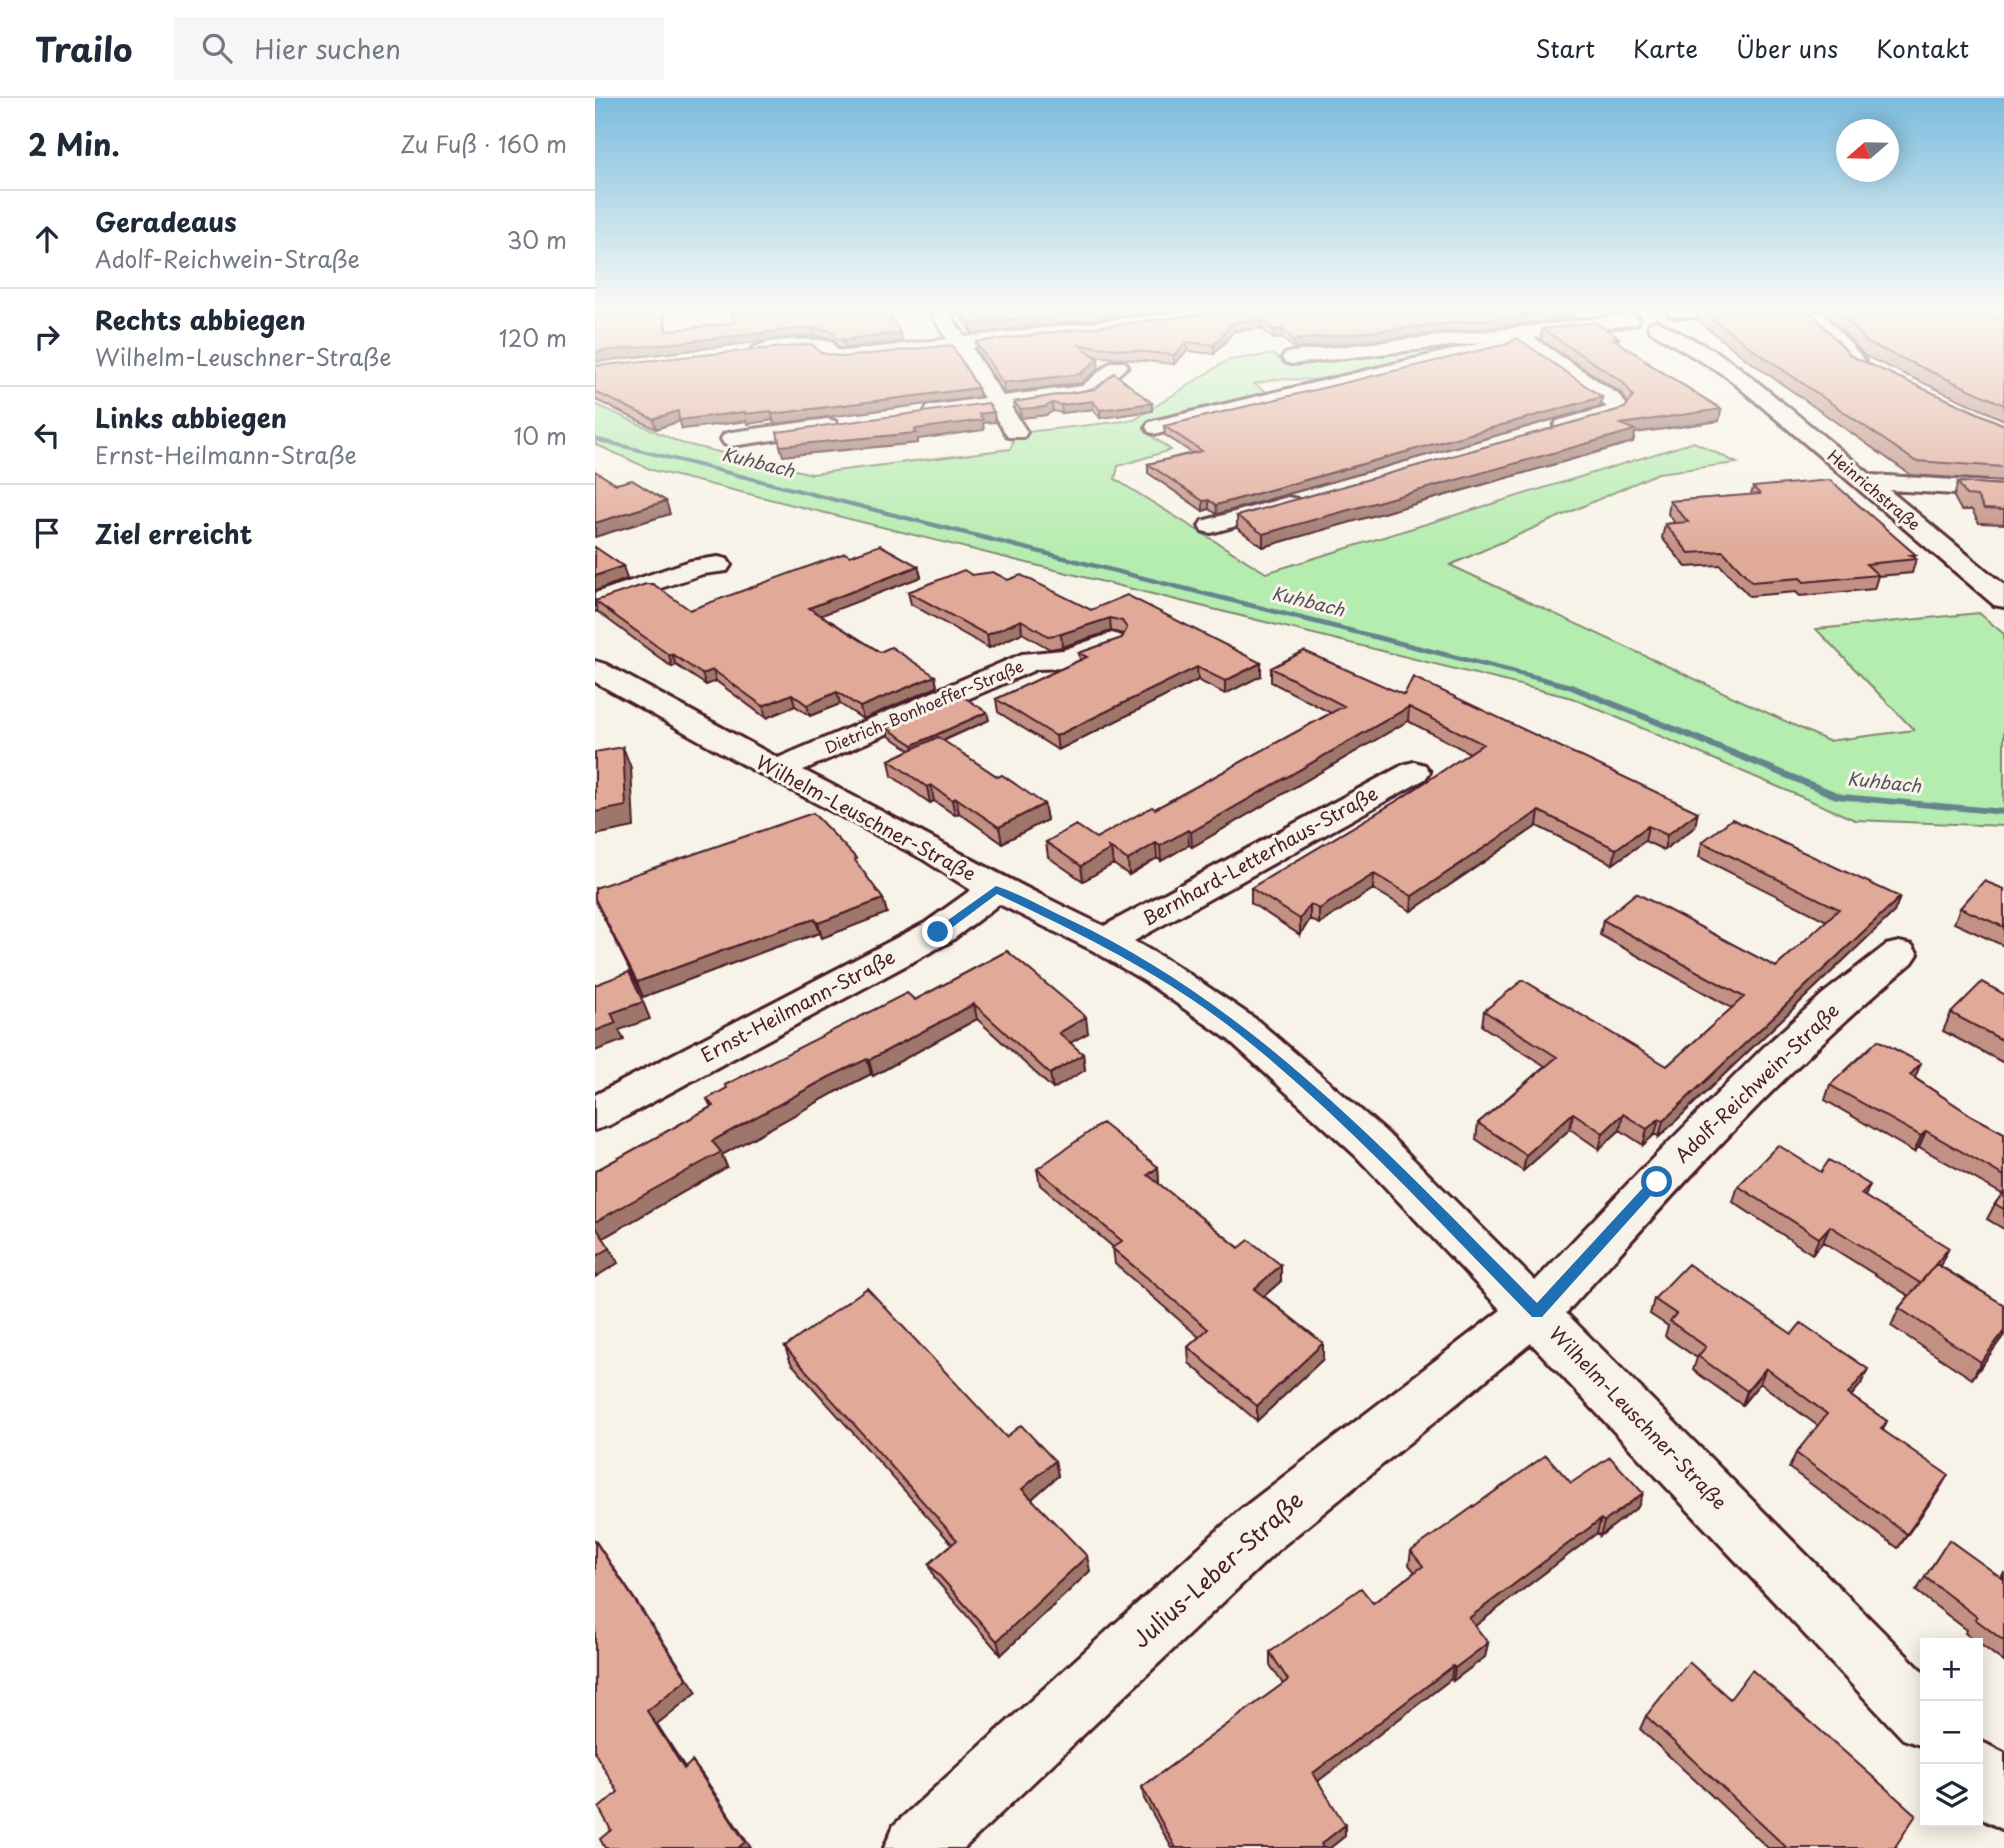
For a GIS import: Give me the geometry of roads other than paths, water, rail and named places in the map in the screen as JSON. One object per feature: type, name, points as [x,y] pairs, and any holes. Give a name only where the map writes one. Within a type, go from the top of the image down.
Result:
[{"type":"street","points":[[989,392],[1016,432]]},
{"type":"street","points":[[912,414],[1083,392]]},
{"type":"street","points":[[1157,427],[1305,392]]},
{"type":"street","points":[[1551,431],[1613,413],[1618,408],[1612,399],[1601,392]]},
{"type":"street","name":"Heinrichstraße","points":[[1754,392],[2004,599]]},
{"type":"street","points":[[732,439],[843,424]]},
{"type":"street","points":[[1865,482],[2004,490]]},
{"type":"street","points":[[1211,526],[1313,497]]},
{"type":"street","points":[[595,602],[699,567],[718,565]]},
{"type":"street","name":"Dietrich-Bonhoeffer-Straße","points":[[779,769],[1033,660],[1067,659],[1112,642]]},
{"type":"street","name":"Wilhelm-Leuschner-Straße","points":[[595,670],[614,699],[779,769],[933,851],[996,889],[1105,941],[1160,973],[1243,1030],[1371,1144],[1537,1312],[1920,1712]]},
{"type":"street","name":"Bernhard-Letterhaus-Straße","points":[[1105,941],[1414,772]]},
{"type":"street","name":"Ernst-Heilmann-Straße","points":[[595,1114],[938,932],[996,889]]},
{"type":"street","name":"Adolf-Reichwein-Straße","points":[[1537,1312],[1751,1084],[1838,1003],[1899,954]]},
{"type":"street","name":"Julius-Leber-Straße","points":[[917,1848],[989,1778],[1259,1530],[1496,1340],[1537,1312]]},
{"type":"street","points":[[1983,1776],[2004,1798]]},
{"type":"waterway","name":"Kuhbach","points":[[595,439],[1569,686],[1840,797],[2004,812]]}]
